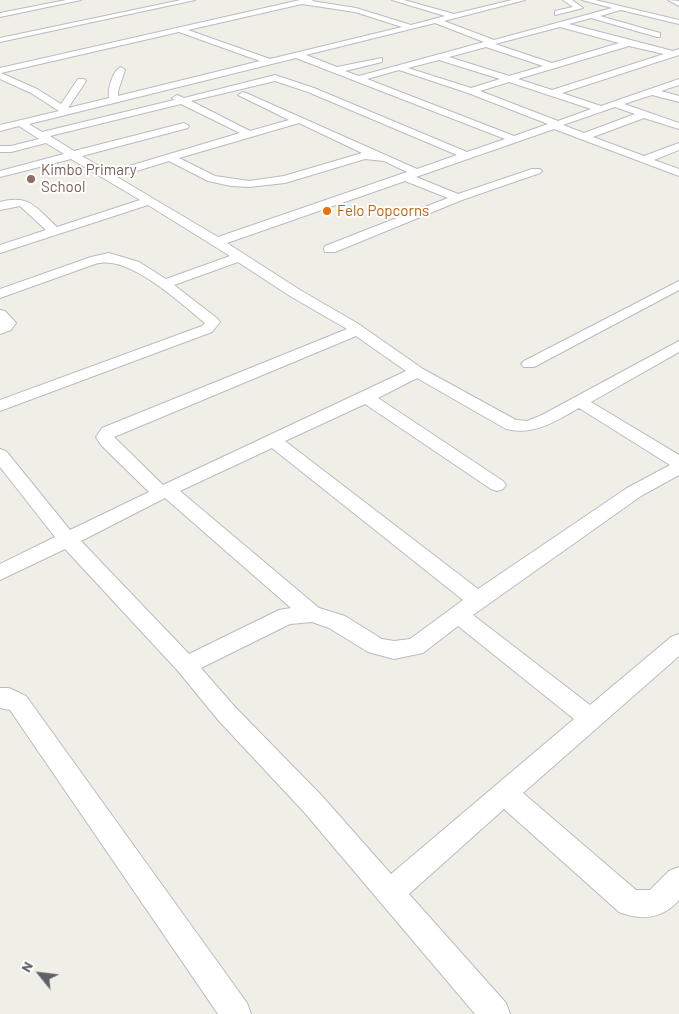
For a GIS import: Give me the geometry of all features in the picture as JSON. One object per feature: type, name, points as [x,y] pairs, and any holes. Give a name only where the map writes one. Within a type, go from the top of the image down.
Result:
[{"type":"street","points":[[0,15],[77,0]]},
{"type":"street","points":[[0,40],[191,0]]},
{"type":"street","points":[[396,0],[454,17]]},
{"type":"street","points":[[567,0],[579,8],[600,13]]},
{"type":"street","points":[[586,0],[679,22]]},
{"type":"street","points":[[0,71],[306,1],[356,10],[411,27]]},
{"type":"street","points":[[0,128],[65,110],[296,56],[512,1]]},
{"type":"street","points":[[549,16],[579,8]]},
{"type":"street","points":[[357,79],[621,8]]},
{"type":"street","points":[[590,16],[657,35]]},
{"type":"street","points":[[436,21],[552,66]]},
{"type":"street","points":[[559,24],[629,43],[676,53]]},
{"type":"street","points":[[179,30],[270,62]]},
{"type":"street","points":[[457,40],[488,32]]},
{"type":"street","points":[[471,91],[629,43]]},
{"type":"street","points":[[553,93],[676,53]]},
{"type":"street","points":[[296,56],[514,139]]},
{"type":"street","points":[[440,57],[601,109]]},
{"type":"street","points":[[336,70],[384,58]]},
{"type":"street","points":[[400,68],[471,91],[583,137],[679,173]]},
{"type":"street","points":[[114,98],[112,91],[121,70]]},
{"type":"street","points":[[0,76],[34,91],[65,110]]},
{"type":"street","points":[[0,149],[11,149],[46,137],[182,100],[278,78],[467,156]]},
{"type":"street","points":[[65,110],[82,81]]},
{"type":"street","points":[[217,242],[679,82]]},
{"type":"street","points":[[158,89],[249,134]]},
{"type":"street","points":[[653,92],[679,100]]},
{"type":"street","points":[[244,95],[297,120],[333,134],[458,198]]},
{"type":"street","points":[[614,104],[679,126]]},
{"type":"street","points":[[583,137],[645,114]]},
{"type":"street","points":[[107,176],[297,120]]},
{"type":"street","points":[[20,123],[46,137],[358,330],[417,372],[512,425],[529,426],[679,346]]},
{"type":"street","points":[[0,174],[184,126]]},
{"type":"street","points":[[147,135],[173,157],[213,179],[237,184],[261,185],[274,183],[356,157],[376,155]]},
{"type":"street","points":[[643,160],[679,146]]},
{"type":"street","points":[[330,249],[458,198],[536,171]]},
{"type":"street","points":[[0,249],[149,201]]},
{"type":"street","points":[[0,206],[14,202],[23,203],[56,231]]},
{"type":"street","points":[[0,294],[88,262],[108,257],[124,260],[164,284],[213,322],[212,325],[202,331],[0,406]]},
{"type":"street","points":[[164,284],[239,257]]},
{"type":"street","points":[[529,364],[679,285]]},
{"type":"street","points":[[0,314],[9,324],[0,330]]},
{"type":"street","points":[[358,330],[108,432],[105,437],[107,441],[164,492],[312,614],[337,622],[376,646],[394,650],[415,647],[478,600],[634,492],[679,468]]},
{"type":"street","points":[[0,573],[164,492],[417,372]]},
{"type":"street","points":[[366,397],[497,485]]},
{"type":"street","points":[[579,401],[679,463]]},
{"type":"street","points":[[274,440],[478,600]]},
{"type":"street","points":[[0,455],[68,540],[186,666],[227,714],[313,804],[495,1014]]},
{"type":"street","points":[[186,666],[287,616],[312,614]]},
{"type":"street","points":[[458,615],[591,719]]},
{"type":"street","points":[[390,892],[679,643]]},
{"type":"street","points":[[0,698],[9,698],[18,703],[236,1014]]},
{"type":"street","points":[[504,793],[629,902],[643,906],[660,902],[679,880]]},
{"type":"place","name":"Kimbo Primary School","points":[[31,179]]},
{"type":"place","name":"Felo Popcorns","points":[[327,211]]}]
